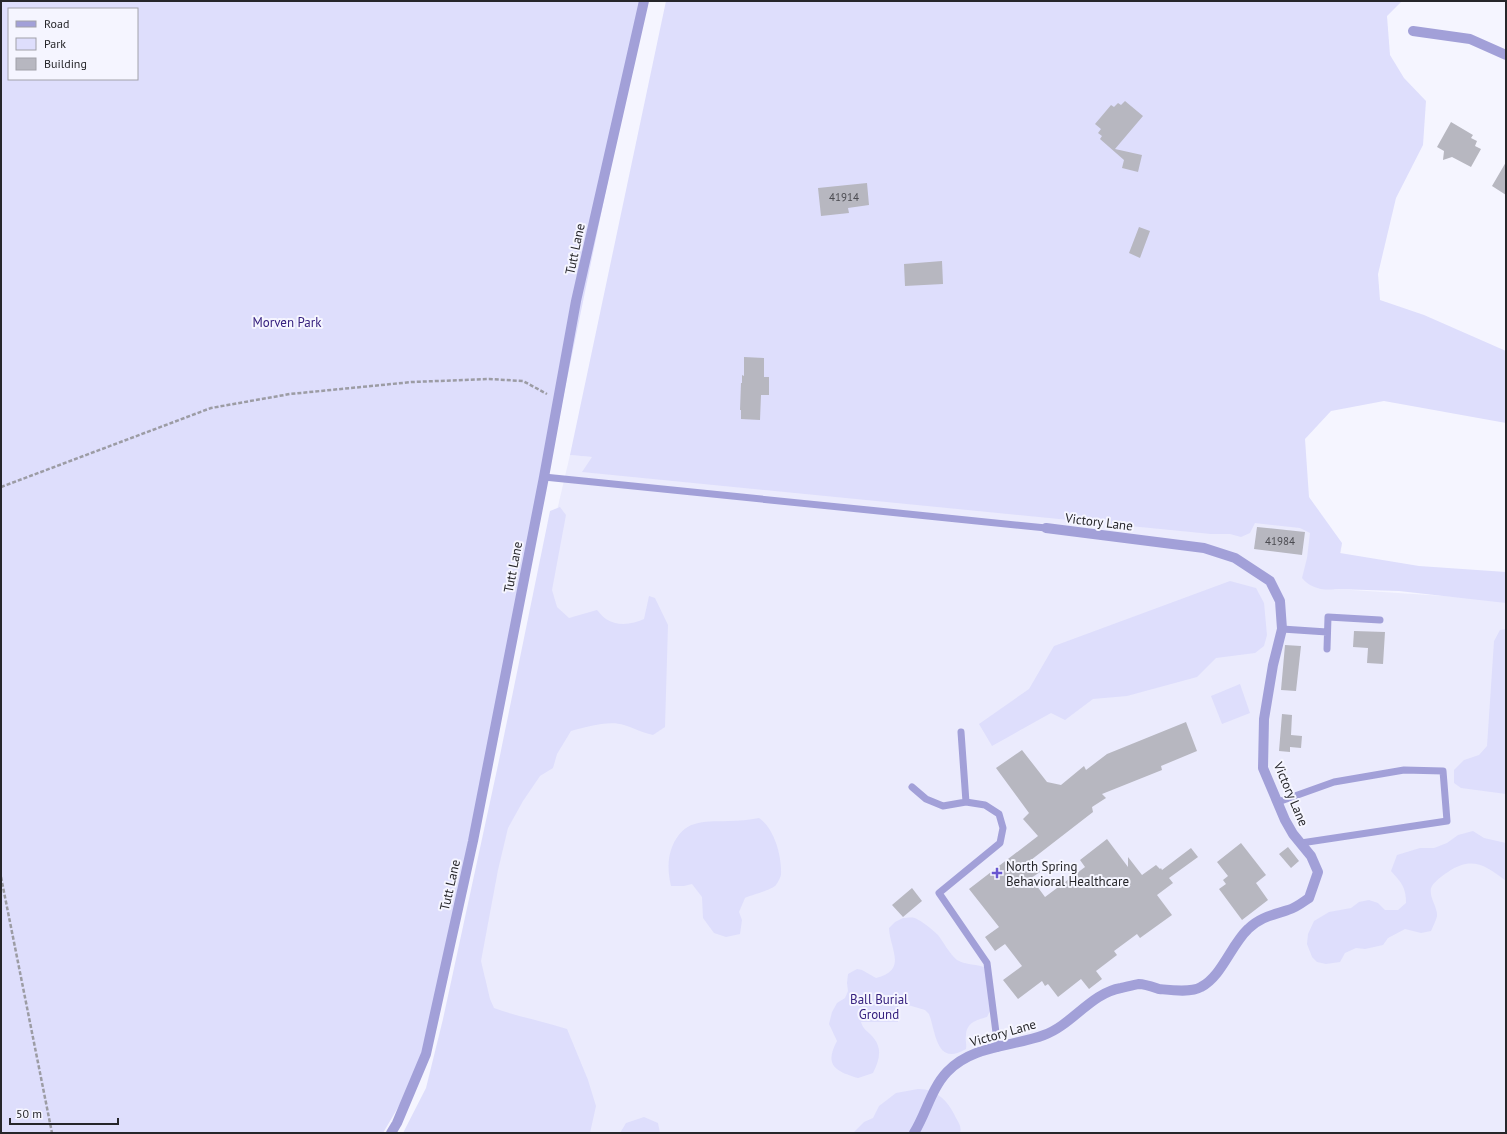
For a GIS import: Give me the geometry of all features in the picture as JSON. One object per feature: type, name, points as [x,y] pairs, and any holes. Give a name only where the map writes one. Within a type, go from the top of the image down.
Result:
[{"type":"street","name":"Tutt Lane","points":[[391,1133],[397,1123],[426,1054],[473,841],[544,477],[576,302],[644,1]]},
{"type":"street","points":[[1413,32],[1470,39],[1506,55]]},
{"type":"street","name":"Victory Lane","points":[[914,1133],[922,1120],[931,1096],[947,1073],[961,1060],[974,1053],[1046,1035],[1062,1025],[1100,996],[1116,988],[1139,984],[1160,989],[1181,991],[1200,988],[1210,980],[1248,929],[1261,918],[1290,910],[1309,898],[1318,872],[1311,856],[1302,843],[1293,834],[1263,768],[1264,719],[1282,629],[1280,601],[1270,581],[1235,558],[1204,548],[1046,528]]},
{"type":"lane","points":[[544,477],[1046,528]]},
{"type":"lane","points":[[1327,649],[1328,617],[1380,620]]},
{"type":"lane","points":[[1282,629],[1328,632]]},
{"type":"lane","points":[[961,732],[966,802]]},
{"type":"lane","points":[[1278,802],[1334,782],[1404,770],[1442,771],[1446,821],[1302,843]]},
{"type":"lane","points":[[912,787],[926,799],[943,806],[966,802],[985,805],[999,814],[1003,828],[1000,843],[939,893],[987,963],[998,1048]]},
{"type":"path","points":[[1,487],[212,408],[290,394],[412,382],[489,379],[523,381],[544,391],[558,401]]},
{"type":"path","points":[[1,877],[52,1133]]},
{"type":"shaded area","name":"North Spring Behavioral Healthcare","points":[[570,455],[1239,494],[1342,543],[1336,589],[1506,600],[1506,1133],[434,1133],[555,519]]},
{"type":"green space","name":"Morven Park","points":[[1,1],[645,1],[427,1058],[383,1133],[1,1133]]},
{"type":"green space","points":[[666,1],[1402,1],[1387,16],[1390,55],[1404,78],[1426,101],[1423,145],[1396,198],[1378,274],[1380,300],[1424,315],[1506,351],[1506,423],[1384,401],[1331,411],[1305,439],[1309,497],[1342,543],[1340,553],[1419,566],[1506,572],[1506,603],[1399,591],[1326,590],[1317,588],[1302,578],[1307,558],[1310,533],[1300,528],[1255,523],[1250,533],[1241,537],[1230,534],[1211,534],[582,472],[592,457],[570,455]]},
{"type":"green space","points":[[560,507],[566,515],[552,590],[557,607],[569,618],[597,610],[611,622],[625,624],[644,619],[649,596],[655,598],[668,625],[665,727],[653,735],[624,725],[612,723],[571,731],[557,754],[553,768],[540,776],[523,801],[508,828],[498,870],[481,961],[490,999],[494,1008],[567,1029],[588,1080],[596,1106],[590,1133],[403,1133],[426,1088],[443,1019],[498,765],[550,511]]},
{"type":"green space","points":[[1230,581],[1256,588],[1264,603],[1267,635],[1264,646],[1255,653],[1216,658],[1197,677],[1127,696],[1093,699],[1065,720],[1051,713],[992,746],[979,724],[1029,689],[1054,646]]},
{"type":"green space","points":[[1506,629],[1506,794],[1461,788],[1454,783],[1454,770],[1464,760],[1479,755],[1487,746],[1494,641],[1500,630]]},
{"type":"green space","points":[[1240,684],[1250,713],[1222,724],[1211,696]]},
{"type":"green space","points":[[759,818],[769,828],[776,843],[781,867],[780,878],[774,887],[745,898],[739,912],[742,920],[740,934],[726,937],[714,933],[703,918],[702,897],[692,884],[684,886],[671,886],[668,866],[672,847],[682,831],[695,824],[702,822],[740,821]]},
{"type":"green space","points":[[1473,831],[1484,838],[1506,843],[1506,881],[1478,864],[1464,864],[1442,876],[1432,886],[1431,893],[1437,916],[1431,931],[1421,933],[1405,929],[1388,938],[1383,945],[1365,949],[1356,948],[1345,953],[1340,962],[1326,964],[1317,962],[1312,957],[1307,944],[1308,934],[1314,921],[1329,912],[1351,908],[1359,902],[1369,900],[1378,903],[1385,910],[1398,910],[1406,903],[1402,885],[1391,871],[1397,855],[1420,848],[1434,848],[1447,843],[1458,835]]},
{"type":"green space","name":"Ball Burial Ground","points":[[903,918],[915,918],[921,921],[938,935],[957,960],[963,963],[984,967],[987,978],[990,1011],[987,1017],[972,1023],[968,1028],[966,1032],[966,1049],[949,1054],[943,1051],[939,1045],[929,1014],[925,1010],[898,1002],[898,1022],[861,1022],[864,1028],[875,1040],[879,1049],[879,1058],[873,1073],[858,1078],[843,1073],[834,1066],[832,1061],[833,1049],[837,1041],[829,1024],[832,1012],[837,1003],[845,998],[848,991],[848,974],[857,969],[862,970],[876,978],[892,970],[895,958],[889,928],[895,922]]},
{"type":"green space","points":[[918,1089],[931,1091],[946,1102],[959,1124],[961,1129],[960,1133],[853,1133],[864,1122],[873,1118],[879,1106],[896,1093]]},
{"type":"green space","points":[[644,1117],[658,1123],[660,1133],[620,1133],[626,1123]]},
{"type":"building","points":[[1125,101],[1143,116],[1115,149],[1142,155],[1138,172],[1122,168],[1124,160],[1100,139],[1102,136],[1098,133],[1101,129],[1095,124],[1111,105],[1114,107],[1118,103],[1121,105]]},
{"type":"building","points":[[1451,122],[1473,135],[1471,138],[1477,141],[1475,146],[1481,149],[1471,167],[1452,157],[1443,160],[1444,151],[1437,147]]},
{"type":"building","points":[[1506,162],[1506,195],[1492,186]]},
{"type":"building","points":[[867,183],[869,205],[848,208],[849,213],[821,216],[818,188]]},
{"type":"building","points":[[1139,227],[1150,231],[1140,258],[1129,253]]},
{"type":"building","points":[[942,261],[943,284],[905,286],[904,264]]},
{"type":"building","points":[[744,357],[764,358],[764,377],[769,377],[769,395],[761,395],[760,420],[741,419],[741,383],[742,375],[744,376]]},
{"type":"building","points":[[1257,527],[1305,532],[1302,555],[1254,549]]},
{"type":"building","points":[[1354,631],[1385,632],[1383,664],[1367,663],[1368,648],[1353,647]]},
{"type":"building","points":[[1285,645],[1301,646],[1296,691],[1281,690]]},
{"type":"building","points":[[1282,714],[1292,715],[1291,735],[1302,736],[1301,748],[1290,747],[1290,752],[1279,751]]},
{"type":"building","points":[[1186,722],[1197,751],[1161,766],[1162,770],[1102,794],[1106,798],[1092,807],[1093,812],[1031,860],[1040,872],[1031,878],[1045,897],[1085,867],[1080,860],[1107,839],[1128,867],[1128,857],[1142,875],[1156,865],[1162,870],[1191,848],[1198,857],[1169,878],[1173,883],[1157,895],[1172,915],[1140,938],[1137,934],[1114,951],[1117,955],[1096,971],[1102,979],[1089,989],[1081,979],[1058,997],[1048,984],[1045,986],[1042,981],[1018,999],[1003,980],[1022,966],[1005,944],[995,951],[985,937],[999,927],[969,889],[1038,836],[1023,819],[1029,813],[996,768],[1022,750],[1047,782],[1061,785],[1084,766],[1086,770],[1107,754]]},
{"type":"building","points":[[1241,843],[1266,875],[1256,883],[1268,900],[1242,920],[1219,889],[1226,884],[1223,880],[1228,876],[1217,862]]},
{"type":"building","points":[[1288,847],[1299,861],[1291,868],[1279,854]]},
{"type":"building","points":[[912,888],[922,901],[903,917],[892,905]]},
{"type":"place","name":"North Spring Behavioral Healthcare","points":[[997,873]]}]
